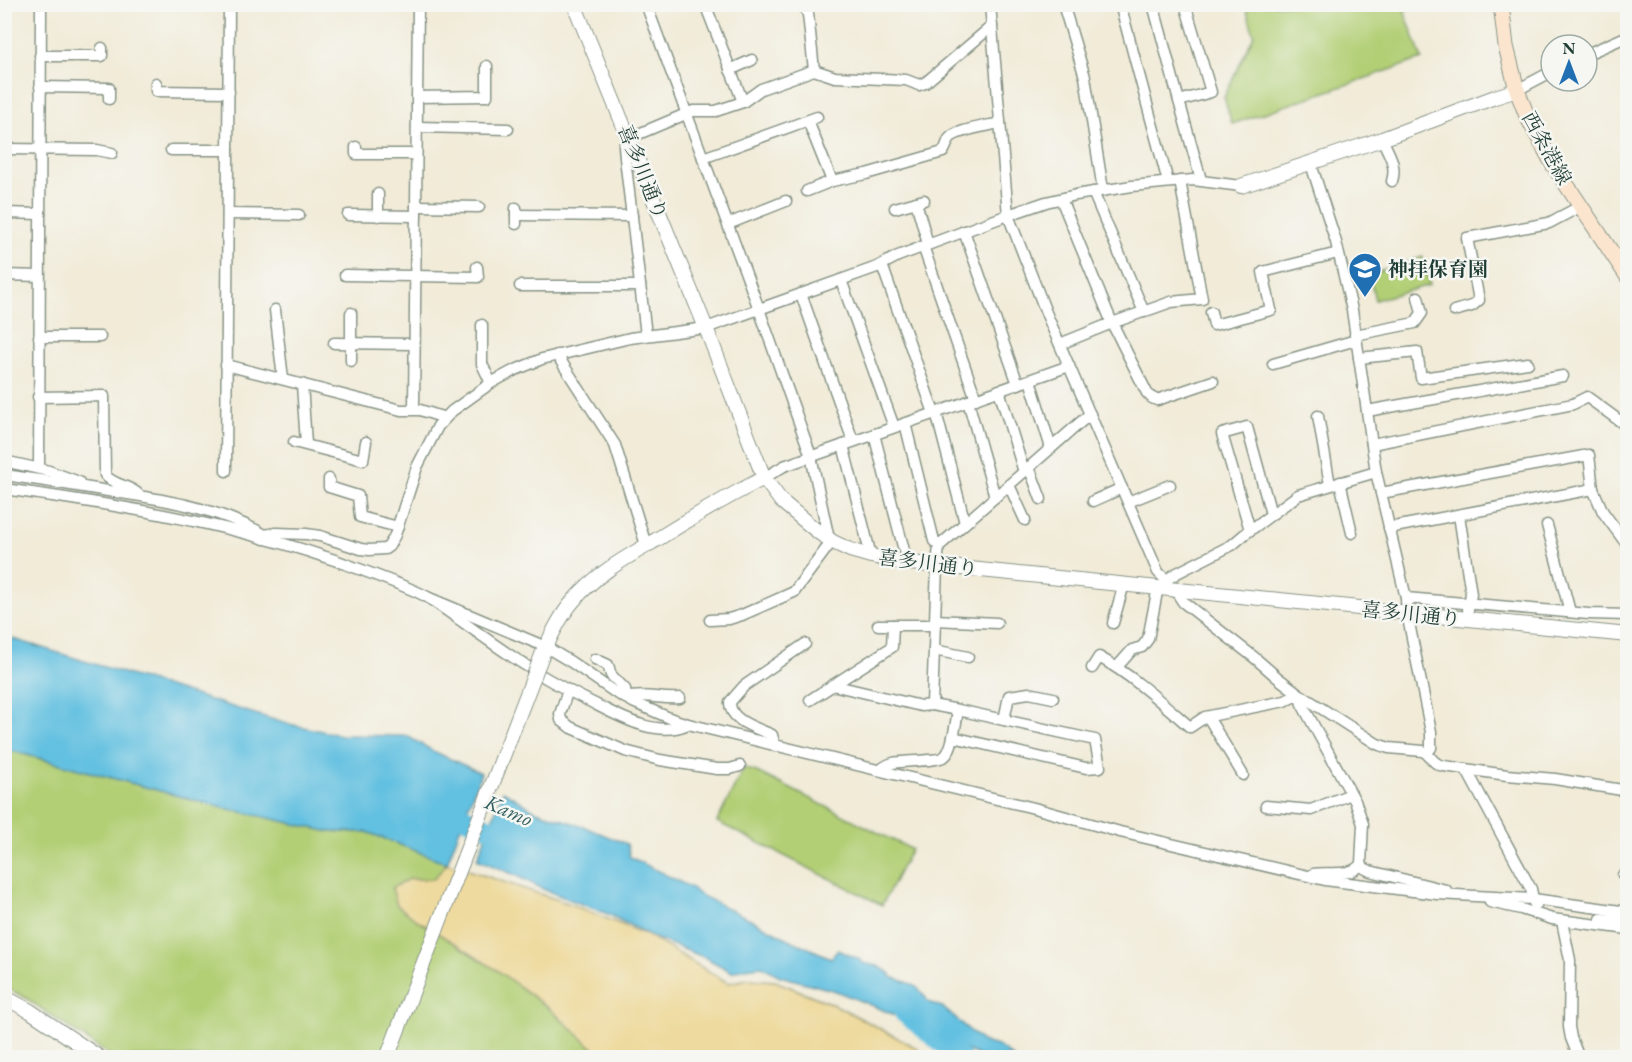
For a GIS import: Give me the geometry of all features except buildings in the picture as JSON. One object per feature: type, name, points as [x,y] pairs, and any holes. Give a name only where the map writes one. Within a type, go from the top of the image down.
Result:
[{"type":"main road","name":"西条港線","points":[[1502,4],[1506,46],[1517,90],[1527,116],[1554,166],[1581,206],[1621,255],[1628,277]]},
{"type":"street","points":[[39,468],[41,4]]},
{"type":"street","points":[[226,471],[229,4]]},
{"type":"street","points":[[414,409],[418,4]]},
{"type":"street","name":"喜多川通り","points":[[574,4],[706,328],[764,478],[781,501],[830,540],[850,550],[907,562],[1124,584],[1166,586],[1628,635]]},
{"type":"street","points":[[646,4],[811,456],[830,540],[794,592],[742,615],[729,619],[710,620]]},
{"type":"street","points":[[705,4],[743,102]]},
{"type":"street","points":[[802,4],[808,14],[814,70]]},
{"type":"street","points":[[990,4],[1008,215],[1069,366],[1166,586],[1299,694],[1377,744],[1389,748],[1423,751],[1437,765],[1507,775],[1556,778],[1628,791]]},
{"type":"street","points":[[1063,4],[1085,77],[1098,191],[1144,312]]},
{"type":"street","points":[[1060,344],[1171,303],[1202,299],[1174,181],[1120,4]]},
{"type":"street","points":[[1153,4],[1201,180]]},
{"type":"street","points":[[1179,101],[1211,92],[1185,4]]},
{"type":"street","points":[[646,335],[625,158],[624,146],[628,138],[693,111],[716,111],[743,102],[761,89],[814,70],[835,77],[906,80],[919,85],[925,83],[992,26]]},
{"type":"street","points":[[1599,49],[1628,36]]},
{"type":"street","points":[[40,56],[102,56],[102,48]]},
{"type":"street","points":[[730,70],[752,60]]},
{"type":"street","points":[[417,97],[487,96],[487,66]]},
{"type":"street","points":[[4,475],[193,506],[215,513],[264,537],[276,533],[306,534],[320,536],[360,549],[385,549],[389,546],[398,527],[417,467],[438,426],[452,411],[491,383],[535,362],[556,355],[646,335],[706,328],[882,265],[898,255],[1008,215],[1061,199],[1098,191],[1174,181],[1201,180],[1241,186],[1382,139],[1517,90],[1539,78]]},
{"type":"street","points":[[156,83],[156,91],[229,92]]},
{"type":"street","points":[[40,87],[109,88],[109,99]]},
{"type":"street","points":[[703,158],[812,119],[832,181]]},
{"type":"street","points":[[807,191],[832,181],[866,174],[943,152],[952,136],[963,131],[1000,123]]},
{"type":"street","points":[[417,127],[508,129]]},
{"type":"street","points":[[1382,139],[1393,162],[1395,172],[1392,181]]},
{"type":"street","points":[[356,147],[356,154],[416,154]]},
{"type":"street","points":[[4,148],[97,150],[112,153]]},
{"type":"street","points":[[171,150],[228,150]]},
{"type":"street","points":[[1311,164],[1338,253],[1352,310],[1376,472],[1406,598],[1431,732],[1431,748],[1427,753]]},
{"type":"street","points":[[378,194],[378,216]]},
{"type":"street","points":[[1061,199],[1112,323],[1147,393],[1157,400],[1213,381]]},
{"type":"street","points":[[728,224],[786,201]]},
{"type":"street","points":[[896,208],[920,201],[926,245],[972,400],[995,497]]},
{"type":"street","points":[[1454,311],[1472,306],[1479,300],[1467,238],[1549,223],[1581,206]]},
{"type":"street","points":[[348,215],[378,216],[479,207]]},
{"type":"street","points":[[4,213],[39,214]]},
{"type":"street","points":[[228,214],[299,215]]},
{"type":"street","points":[[516,216],[632,216]]},
{"type":"street","points":[[964,231],[1018,384]]},
{"type":"street","points":[[1211,312],[1214,325],[1276,309],[1263,272],[1338,253]]},
{"type":"street","points":[[882,265],[935,413],[965,523]]},
{"type":"street","points":[[345,275],[478,277],[477,267]]},
{"type":"street","points":[[4,275],[39,276]]},
{"type":"street","points":[[841,280],[894,427]]},
{"type":"street","points":[[520,286],[640,286]]},
{"type":"street","points":[[801,294],[848,443],[871,556]]},
{"type":"street","points":[[1273,364],[1356,337],[1415,323],[1422,313],[1418,297]]},
{"type":"street","points":[[275,310],[283,379]]},
{"type":"street","points":[[351,313],[351,362]]},
{"type":"street","points":[[482,325],[482,364],[491,383]]},
{"type":"street","points":[[39,337],[100,337]]},
{"type":"street","points":[[334,343],[414,344]]},
{"type":"street","points":[[1359,358],[1417,352],[1421,378],[1528,363]]},
{"type":"street","points":[[556,355],[615,446],[646,545]]},
{"type":"street","points":[[226,365],[401,410],[414,409],[445,418]]},
{"type":"street","points":[[387,1058],[544,651],[552,632],[574,600],[599,577],[646,545],[783,466],[1069,366]]},
{"type":"street","points":[[1367,411],[1563,376]]},
{"type":"street","points":[[1030,380],[1051,448]]},
{"type":"street","points":[[302,384],[306,444]]},
{"type":"street","points":[[999,390],[1026,469],[1041,499]]},
{"type":"street","points":[[38,397],[104,396],[106,478],[133,489],[140,496]]},
{"type":"street","points":[[1372,444],[1573,404],[1587,397],[1628,427]]},
{"type":"street","points":[[932,705],[939,546],[1090,414]]},
{"type":"street","points":[[1318,416],[1335,484],[1352,533]]},
{"type":"street","points":[[905,423],[934,541],[939,546]]},
{"type":"street","points":[[1250,530],[1222,434],[1247,427],[1271,514]]},
{"type":"street","points":[[873,434],[907,562]]},
{"type":"street","points":[[294,442],[363,460],[366,442]]},
{"type":"street","points":[[4,453],[8,461],[65,476],[86,487]]},
{"type":"street","points":[[1381,493],[1589,455],[1593,489],[1603,512],[1628,546]]},
{"type":"street","points":[[1117,667],[1132,650],[1142,647],[1148,639],[1166,586],[1177,573],[1232,545],[1298,495],[1376,472]]},
{"type":"street","points":[[329,479],[330,488],[358,496],[360,518],[398,527]]},
{"type":"street","points":[[1009,485],[1025,520]]},
{"type":"street","points":[[1128,502],[1170,485]]},
{"type":"street","points":[[1093,501],[1122,488]]},
{"type":"street","points":[[4,489],[158,513],[264,537],[340,562],[427,597],[544,651],[626,698],[687,724],[1034,808],[1120,832],[1304,875],[1375,887],[1465,896],[1533,899],[1628,912]]},
{"type":"street","points":[[1389,528],[1593,489]]},
{"type":"street","points":[[1459,515],[1472,594],[1468,604],[1467,619]]},
{"type":"street","points":[[1546,525],[1570,612]]},
{"type":"street","points":[[1113,623],[1124,584]]},
{"type":"street","points":[[427,597],[527,667],[607,710],[650,727],[679,728],[687,724]]},
{"type":"street","points":[[1406,598],[1589,614],[1628,615]]},
{"type":"street","points":[[878,625],[935,622],[997,623]]},
{"type":"street","points":[[810,700],[892,647],[892,625]]},
{"type":"street","points":[[775,746],[771,735],[733,714],[730,702],[744,686],[805,644]]},
{"type":"street","points":[[934,650],[968,657]]},
{"type":"street","points":[[1092,668],[1099,657],[1117,667],[1147,689],[1190,727],[1205,717],[1284,701],[1299,694]]},
{"type":"street","points":[[595,659],[608,665],[611,675],[625,689],[626,698]]},
{"type":"street","points":[[832,686],[921,706],[932,705],[958,710],[1095,740],[1100,767],[1086,768],[953,737]]},
{"type":"street","points":[[568,690],[560,714],[561,720],[570,727],[625,751],[660,760],[717,769],[741,766]]},
{"type":"street","points":[[1004,720],[1008,696],[1029,693],[1053,698]]},
{"type":"street","points":[[1299,694],[1302,704],[1351,794],[1363,824],[1361,864],[1357,869],[1350,872],[1304,875]]},
{"type":"street","points":[[626,698],[634,696],[680,698]]},
{"type":"street","points":[[880,770],[890,764],[941,759],[947,755],[958,710]]},
{"type":"street","points":[[1208,717],[1243,775]]},
{"type":"street","points":[[1466,769],[1531,889],[1534,903],[1559,916],[1563,921],[1570,960],[1569,1027],[1579,1058]]},
{"type":"street","points":[[1266,806],[1311,810],[1351,794]]},
{"type":"street","points":[[1361,864],[1370,871],[1563,921],[1628,929]]},
{"type":"street","points":[[1563,921],[1628,920]]},
{"type":"street","points":[[4,997],[30,1011],[100,1058]]},
{"type":"green space","points":[[1255,5],[1420,5],[1404,10],[1422,59],[1232,124],[1224,97],[1254,35],[1246,8]]},
{"type":"green space","points":[[1423,257],[1430,285],[1375,300],[1369,275]]},
{"type":"green space","points":[[4,749],[212,805],[330,832],[367,832],[447,863],[434,879],[409,879],[415,919],[497,970],[551,1010],[603,1057],[112,1057],[24,997],[5,987]]},
{"type":"green space","points":[[744,768],[757,772],[911,849],[882,905],[717,822]]},
{"type":"sand","points":[[447,863],[570,904],[647,935],[728,983],[748,979],[775,981],[835,1005],[917,1048],[924,1057],[603,1057],[551,1010],[497,970],[415,919],[397,905],[392,888],[409,879],[434,879]]},
{"type":"water","points":[[4,636],[284,723],[341,735],[407,736],[481,773],[447,863],[367,832],[330,832],[212,805],[5,749]]},
{"type":"water","points":[[503,791],[534,810],[627,844],[630,857],[786,938],[831,958],[838,950],[863,963],[878,966],[891,974],[891,977],[917,988],[928,1002],[942,1007],[983,1042],[998,1046],[1013,1057],[981,1057],[900,1017],[836,991],[780,976],[762,966],[732,972],[706,958],[655,938],[608,914],[545,890],[477,859]]},
{"type":"waterway","name":"Kamo","points":[[441,807],[513,838]]},
{"type":"waterway","name":"Kamo","points":[[904,1013],[961,1058]]},
{"type":"place","name":"神拝保育園","points":[[1365,298]]}]
